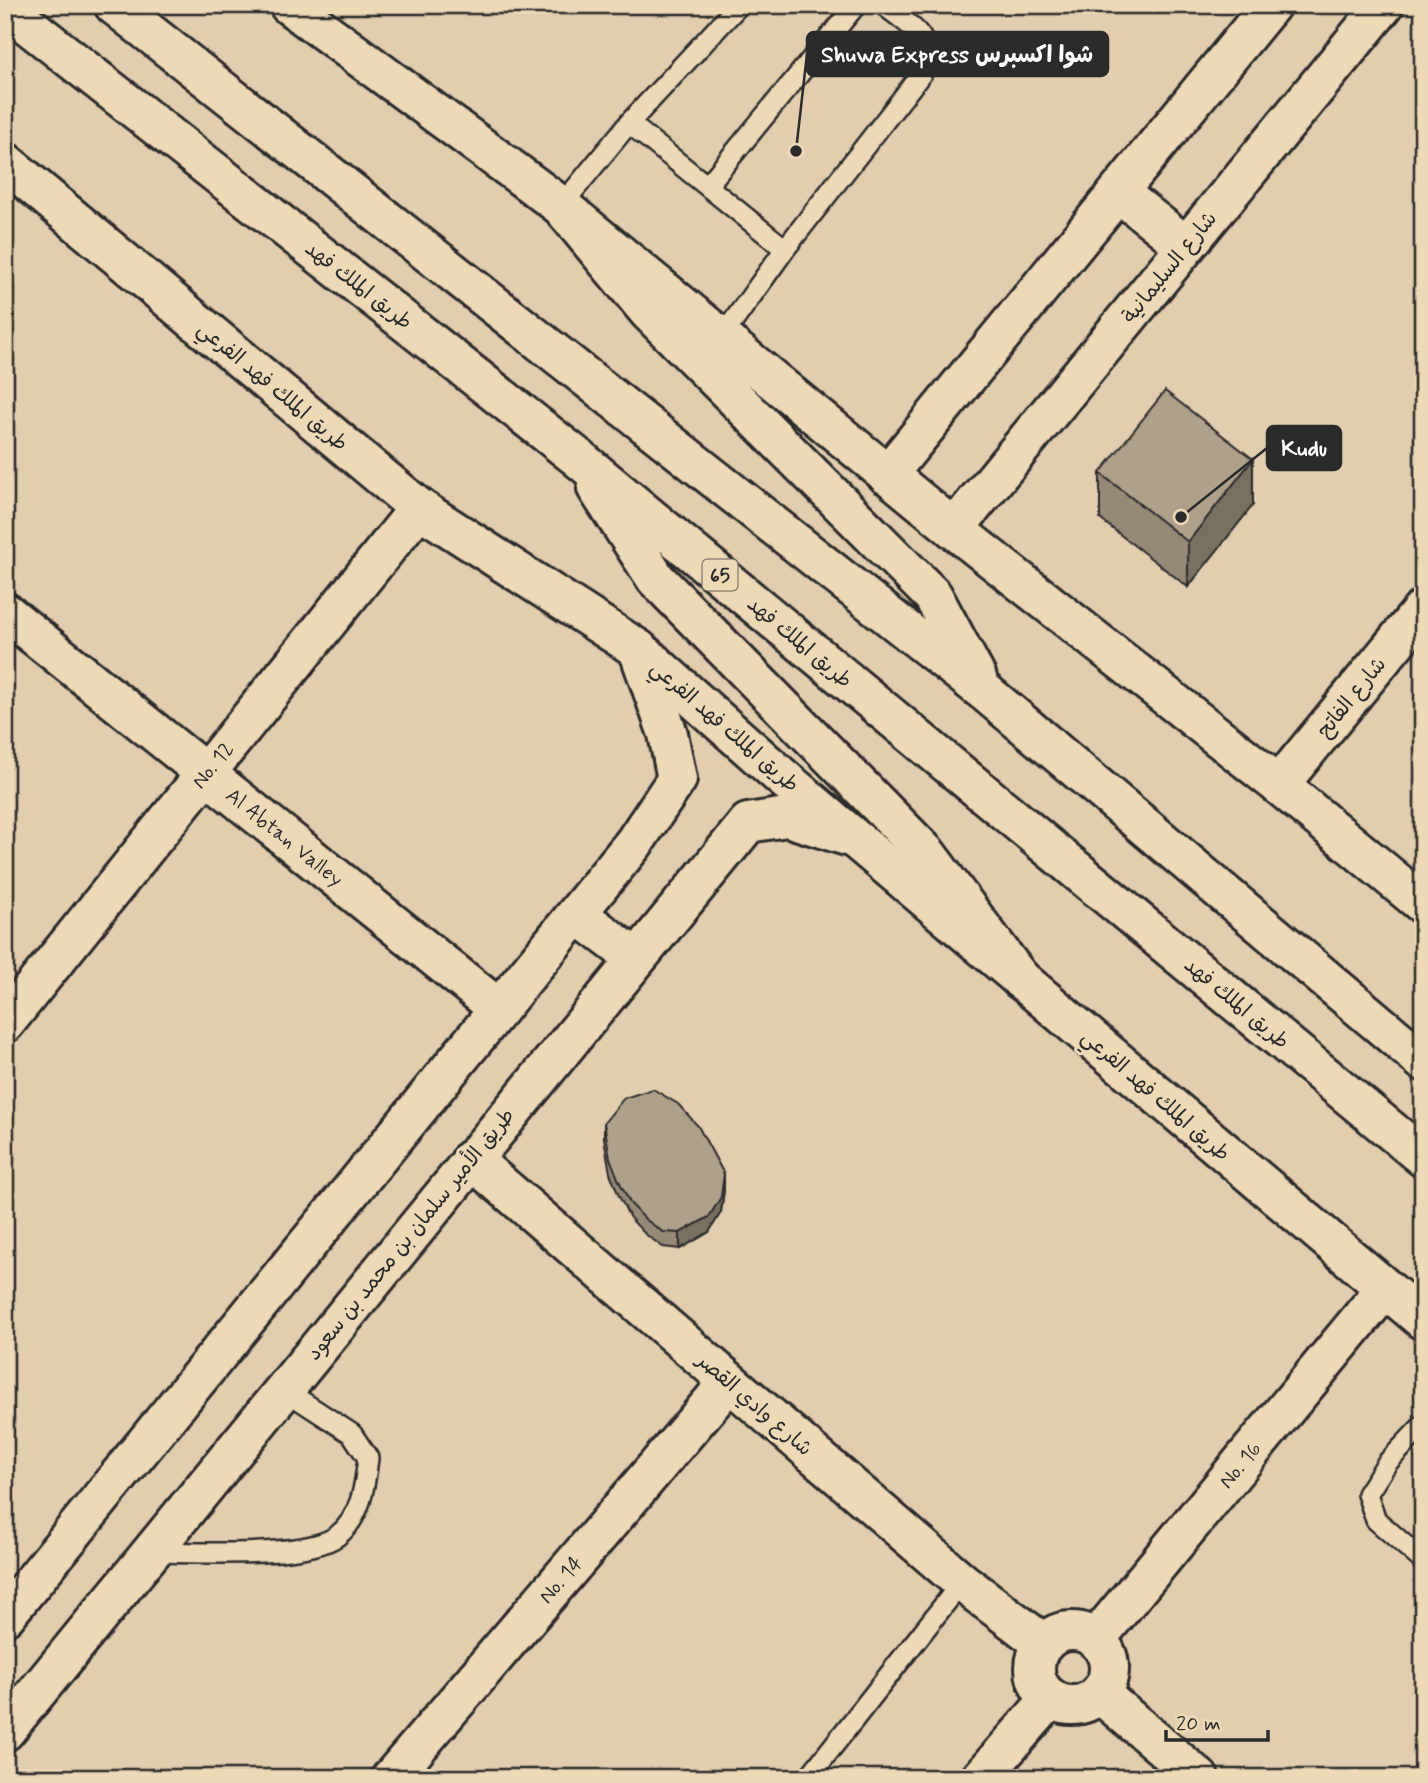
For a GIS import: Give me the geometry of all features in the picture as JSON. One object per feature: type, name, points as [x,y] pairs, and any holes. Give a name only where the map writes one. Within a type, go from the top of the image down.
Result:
[{"type":"main road","points":[[114,5],[985,692],[1423,1061]]},
{"type":"main road","points":[[289,5],[561,206],[887,475],[1279,785],[1423,904]]},
{"type":"main road","points":[[887,475],[1271,5]]},
{"type":"main road","name":"شارع السليمانية","points":[[954,529],[1384,5]]},
{"type":"main road","name":"طريق الملك فهد","points":[[5,6],[577,457],[1423,1157]]},
{"type":"main road","name":"طريق الملك فهد الفرعي","points":[[7,166],[419,508],[638,649],[853,838],[1384,1290],[1423,1320]]},
{"type":"main road","points":[[1118,192],[1186,246]]},
{"type":"main road","points":[[561,206],[648,311],[933,596],[985,692]]},
{"type":"main road","points":[[577,457],[656,579],[926,853],[1021,980]]},
{"type":"main road","name":"No. 12","points":[[5,1023],[419,508]]},
{"type":"main road","name":"شارع الفاتح","points":[[1279,785],[1423,608]]},
{"type":"main road","name":"Al Abtan Valley","points":[[5,612],[205,776],[499,1009]]},
{"type":"main road","points":[[5,1616],[577,914],[634,843],[677,779],[668,734],[638,649]]},
{"type":"main road","name":"طريق الأمير سلمان بن محمد بن سعود","points":[[5,1731],[748,823],[787,817],[853,838]]},
{"type":"main road","points":[[577,914],[635,958]]},
{"type":"main road","name":"شارع وادي القصر","points":[[471,1159],[962,1582],[1044,1644]]},
{"type":"main road","name":"No. 16","points":[[1096,1639],[1384,1290]]},
{"type":"main road","name":"No. 14","points":[[391,1778],[729,1382]]},
{"type":"main road","points":[[1071,1630],[1096,1639],[1109,1660],[1109,1673],[1100,1693],[1086,1702],[1073,1705],[1051,1698],[1040,1687],[1035,1675],[1035,1662],[1044,1644],[1058,1633],[1071,1630]]},
{"type":"main road","points":[[1100,1693],[1199,1778]]},
{"type":"main road","points":[[981,1778],[1051,1698]]},
{"type":"lane","points":[[561,206],[629,122],[739,5]]},
{"type":"lane","points":[[707,186],[856,5]]},
{"type":"lane","points":[[722,337],[785,249],[922,73],[928,56],[924,39],[884,5]]},
{"type":"lane","points":[[629,122],[785,249]]},
{"type":"lane","points":[[150,1552],[281,1551],[321,1544],[338,1535],[354,1517],[361,1497],[368,1458],[352,1434],[283,1389]]},
{"type":"lane","points":[[1423,1425],[1387,1462],[1367,1494],[1376,1520],[1423,1561]]},
{"type":"lane","points":[[808,1778],[962,1582]]},
{"type":"building","points":[[1165,391],[1253,459],[1188,542],[1100,473]]},
{"type":"building","points":[[653,1089],[678,1104],[698,1126],[724,1174],[721,1197],[709,1217],[680,1233],[663,1232],[645,1219],[630,1203],[610,1158],[604,1123],[624,1098]]},
{"type":"place","name":"Shuwa Express شوا اكسبرس","points":[[796,151]]},
{"type":"place","name":"Kudu","points":[[1181,517]]}]
